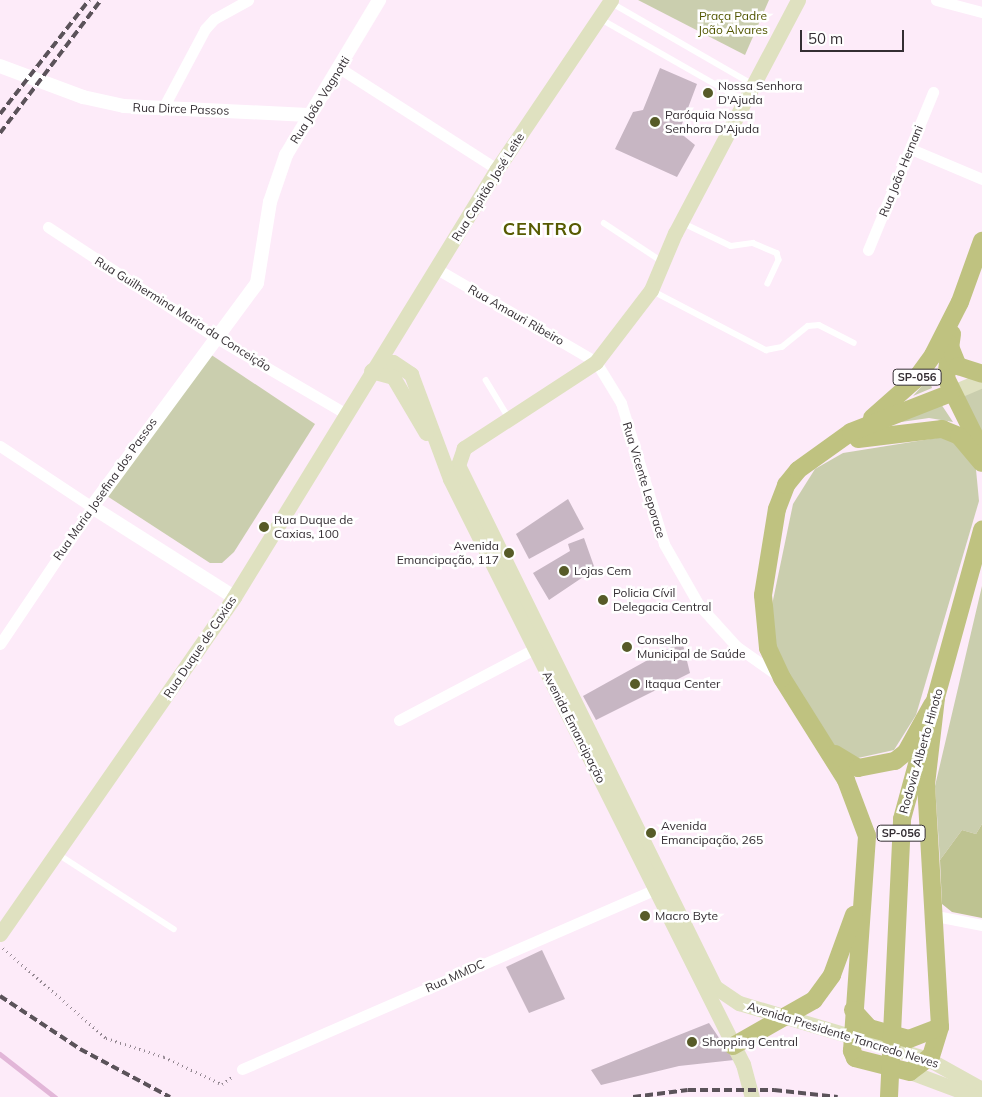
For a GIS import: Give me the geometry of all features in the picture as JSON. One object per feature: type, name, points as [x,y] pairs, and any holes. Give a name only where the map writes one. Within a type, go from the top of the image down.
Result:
[{"type":"main road","points":[[421,397],[447,443],[464,448],[510,420],[596,362],[651,290],[681,222],[756,86],[798,0]]},
{"type":"main road","name":"Rua Capitão José Leite","points":[[371,371],[437,269],[496,169],[610,1]]},
{"type":"main road","name":"SP-056","points":[[982,242],[960,302],[949,344],[945,370],[951,393],[982,451]]},
{"type":"main road","name":"SP-056","points":[[861,896],[867,836],[859,807],[828,748],[782,678],[764,622],[767,562],[786,485],[821,450],[851,432],[915,380],[960,302]]},
{"type":"main road","points":[[371,371],[393,362],[394,335]]},
{"type":"main road","points":[[949,344],[958,366],[982,374]]},
{"type":"main road","name":"Avenida Emancipação","points":[[393,362],[411,374],[421,397],[440,456],[541,645]]},
{"type":"main road","points":[[371,371],[393,377],[440,456]]},
{"type":"main road","name":"Rua Duque de Caxias","points":[[0,934],[58,854],[234,597],[371,371]]},
{"type":"main road","points":[[851,432],[982,380]]},
{"type":"main road","points":[[821,450],[928,427],[959,436],[982,464]]},
{"type":"main road","name":"Avenida Emancipação","points":[[464,448],[458,459],[461,473],[541,645],[661,886],[709,975],[729,999]]},
{"type":"main road","name":"Rodovia Alberto Hinoto","points":[[889,1097],[902,819],[979,554],[982,530]]},
{"type":"main road","points":[[828,748],[858,768],[884,767],[906,752],[936,698]]},
{"type":"main road","points":[[910,1072],[928,1059],[940,1028],[931,915],[926,784],[936,698]]},
{"type":"main road","name":"Avenida Emancipação","points":[[661,886],[744,1068],[752,1097]]},
{"type":"main road","points":[[851,1038],[861,896]]},
{"type":"main road","points":[[733,1046],[787,1018],[824,988],[861,896]]},
{"type":"main road","name":"Avenida Presidente Tancredo Neves","points":[[729,999],[851,1038],[928,1059],[982,1089]]},
{"type":"main road","points":[[852,1010],[869,1028],[909,1039],[940,1028]]},
{"type":"main road","name":"Avenida Presidente Tancredo Neves","points":[[851,1038],[855,1058],[910,1072],[977,1097]]},
{"type":"street","points":[[162,110],[205,29],[214,19],[248,0]]},
{"type":"street","name":"Rua João Vagnotti","points":[[213,336],[257,283],[276,177],[308,115],[340,70],[379,0]]},
{"type":"street","points":[[936,0],[982,12]]},
{"type":"street","name":"Rua Dirce Passos","points":[[0,66],[83,97],[162,110],[308,115]]},
{"type":"street","points":[[340,70],[496,169]]},
{"type":"street","name":"Rua João Hernani","points":[[868,250],[911,150],[933,92]]},
{"type":"street","points":[[911,150],[982,179]]},
{"type":"street","name":"Rua Guilhermina Maria da Conceição","points":[[48,227],[213,336],[345,414]]},
{"type":"street","name":"Rua Amauri Ribeiro","points":[[437,269],[596,362]]},
{"type":"street","name":"Rua Maria Josefina dos Passos","points":[[0,644],[92,507],[213,336]]},
{"type":"street","name":"Rua Vicente Leporace","points":[[596,362],[620,403],[664,544],[699,605],[736,646],[782,678]]},
{"type":"street","points":[[0,446],[234,597]]},
{"type":"street","points":[[399,720],[541,645]]},
{"type":"street","name":"Rua MMDC","points":[[242,1069],[661,886]]},
{"type":"street","points":[[931,915],[982,925]]},
{"type":"lane","points":[[610,1],[756,86]]},
{"type":"lane","points":[[599,18],[747,103]]},
{"type":"lane","points":[[681,222],[731,246],[754,243],[777,253],[779,260],[768,284]]},
{"type":"lane","points":[[604,223],[663,262]]},
{"type":"lane","points":[[651,290],[766,350],[782,347],[808,326],[819,325],[854,343]]},
{"type":"lane","points":[[486,380],[510,420]]},
{"type":"lane","points":[[58,854],[174,929]]},
{"type":"path","points":[[0,946],[106,1038],[164,1057],[222,1084],[242,1069]]},
{"type":"green space","name":"Praça Padre João Alvares","points":[[638,0],[769,0],[745,55]]},
{"type":"green space","points":[[210,354],[315,424],[234,552],[222,563],[210,563],[107,496]]},
{"type":"green space","points":[[928,376],[932,388],[913,396],[921,387]]},
{"type":"green space","points":[[982,383],[982,438],[954,396]]},
{"type":"green space","points":[[939,401],[953,422],[929,418],[894,423]]},
{"type":"green space","points":[[949,436],[975,459],[979,501],[916,715],[894,750],[858,758],[834,745],[775,654],[772,605],[793,504],[815,469],[843,453]]},
{"type":"green space","points":[[982,586],[982,824],[976,834],[962,830],[940,860],[935,786]]},
{"type":"green space","points":[[982,824],[982,918],[952,912],[942,904],[940,860],[962,830],[976,834]]},
{"type":"building","name":"Paróquia Nossa Senhora D'Ajuda","points":[[660,68],[697,84],[679,132],[695,145],[677,177],[615,149],[633,112],[643,110]]},
{"type":"building","points":[[568,499],[584,529],[529,559],[516,534]]},
{"type":"building","name":"Lojas Cem","points":[[584,538],[595,569],[549,600],[533,573],[570,551],[568,544]]},
{"type":"building","name":"Itaqua Center","points":[[682,641],[690,673],[596,720],[583,696]]},
{"type":"building","points":[[542,950],[565,999],[529,1013],[506,967]]},
{"type":"building","name":"Shopping Central","points":[[709,1023],[734,1060],[679,1066],[601,1085],[591,1070]]},
{"type":"waterway","points":[[0,1054],[55,1097]]},
{"type":"railway","points":[[0,114],[89,0]]},
{"type":"railway","points":[[0,133],[101,0]]},
{"type":"railway","points":[[0,996],[80,1049],[170,1097]]},
{"type":"railway","points":[[633,1097],[688,1090],[774,1090],[838,1097]]},
{"type":"place","name":"Nossa Senhora D'Ajuda","points":[[708,93]]},
{"type":"place","name":"Paróquia Nossa Senhora D'Ajuda","points":[[655,122]]},
{"type":"place","name":"Rua Duque de Caxias, 100","points":[[264,527]]},
{"type":"place","name":"Avenida Emancipação, 117","points":[[509,553]]},
{"type":"place","name":"Lojas Cem","points":[[564,571]]},
{"type":"place","name":"Policia Cívil Delegacia Central","points":[[603,600]]},
{"type":"place","name":"Conselho Municipal de Saúde","points":[[627,647]]},
{"type":"place","name":"Itaqua Center","points":[[635,684]]},
{"type":"place","name":"Avenida Emancipação, 265","points":[[651,833]]},
{"type":"place","name":"Macro Byte","points":[[645,916]]},
{"type":"place","name":"Shopping Central","points":[[692,1042]]},
{"type":"district","name":"CENTRO","points":[[543,229]]}]
